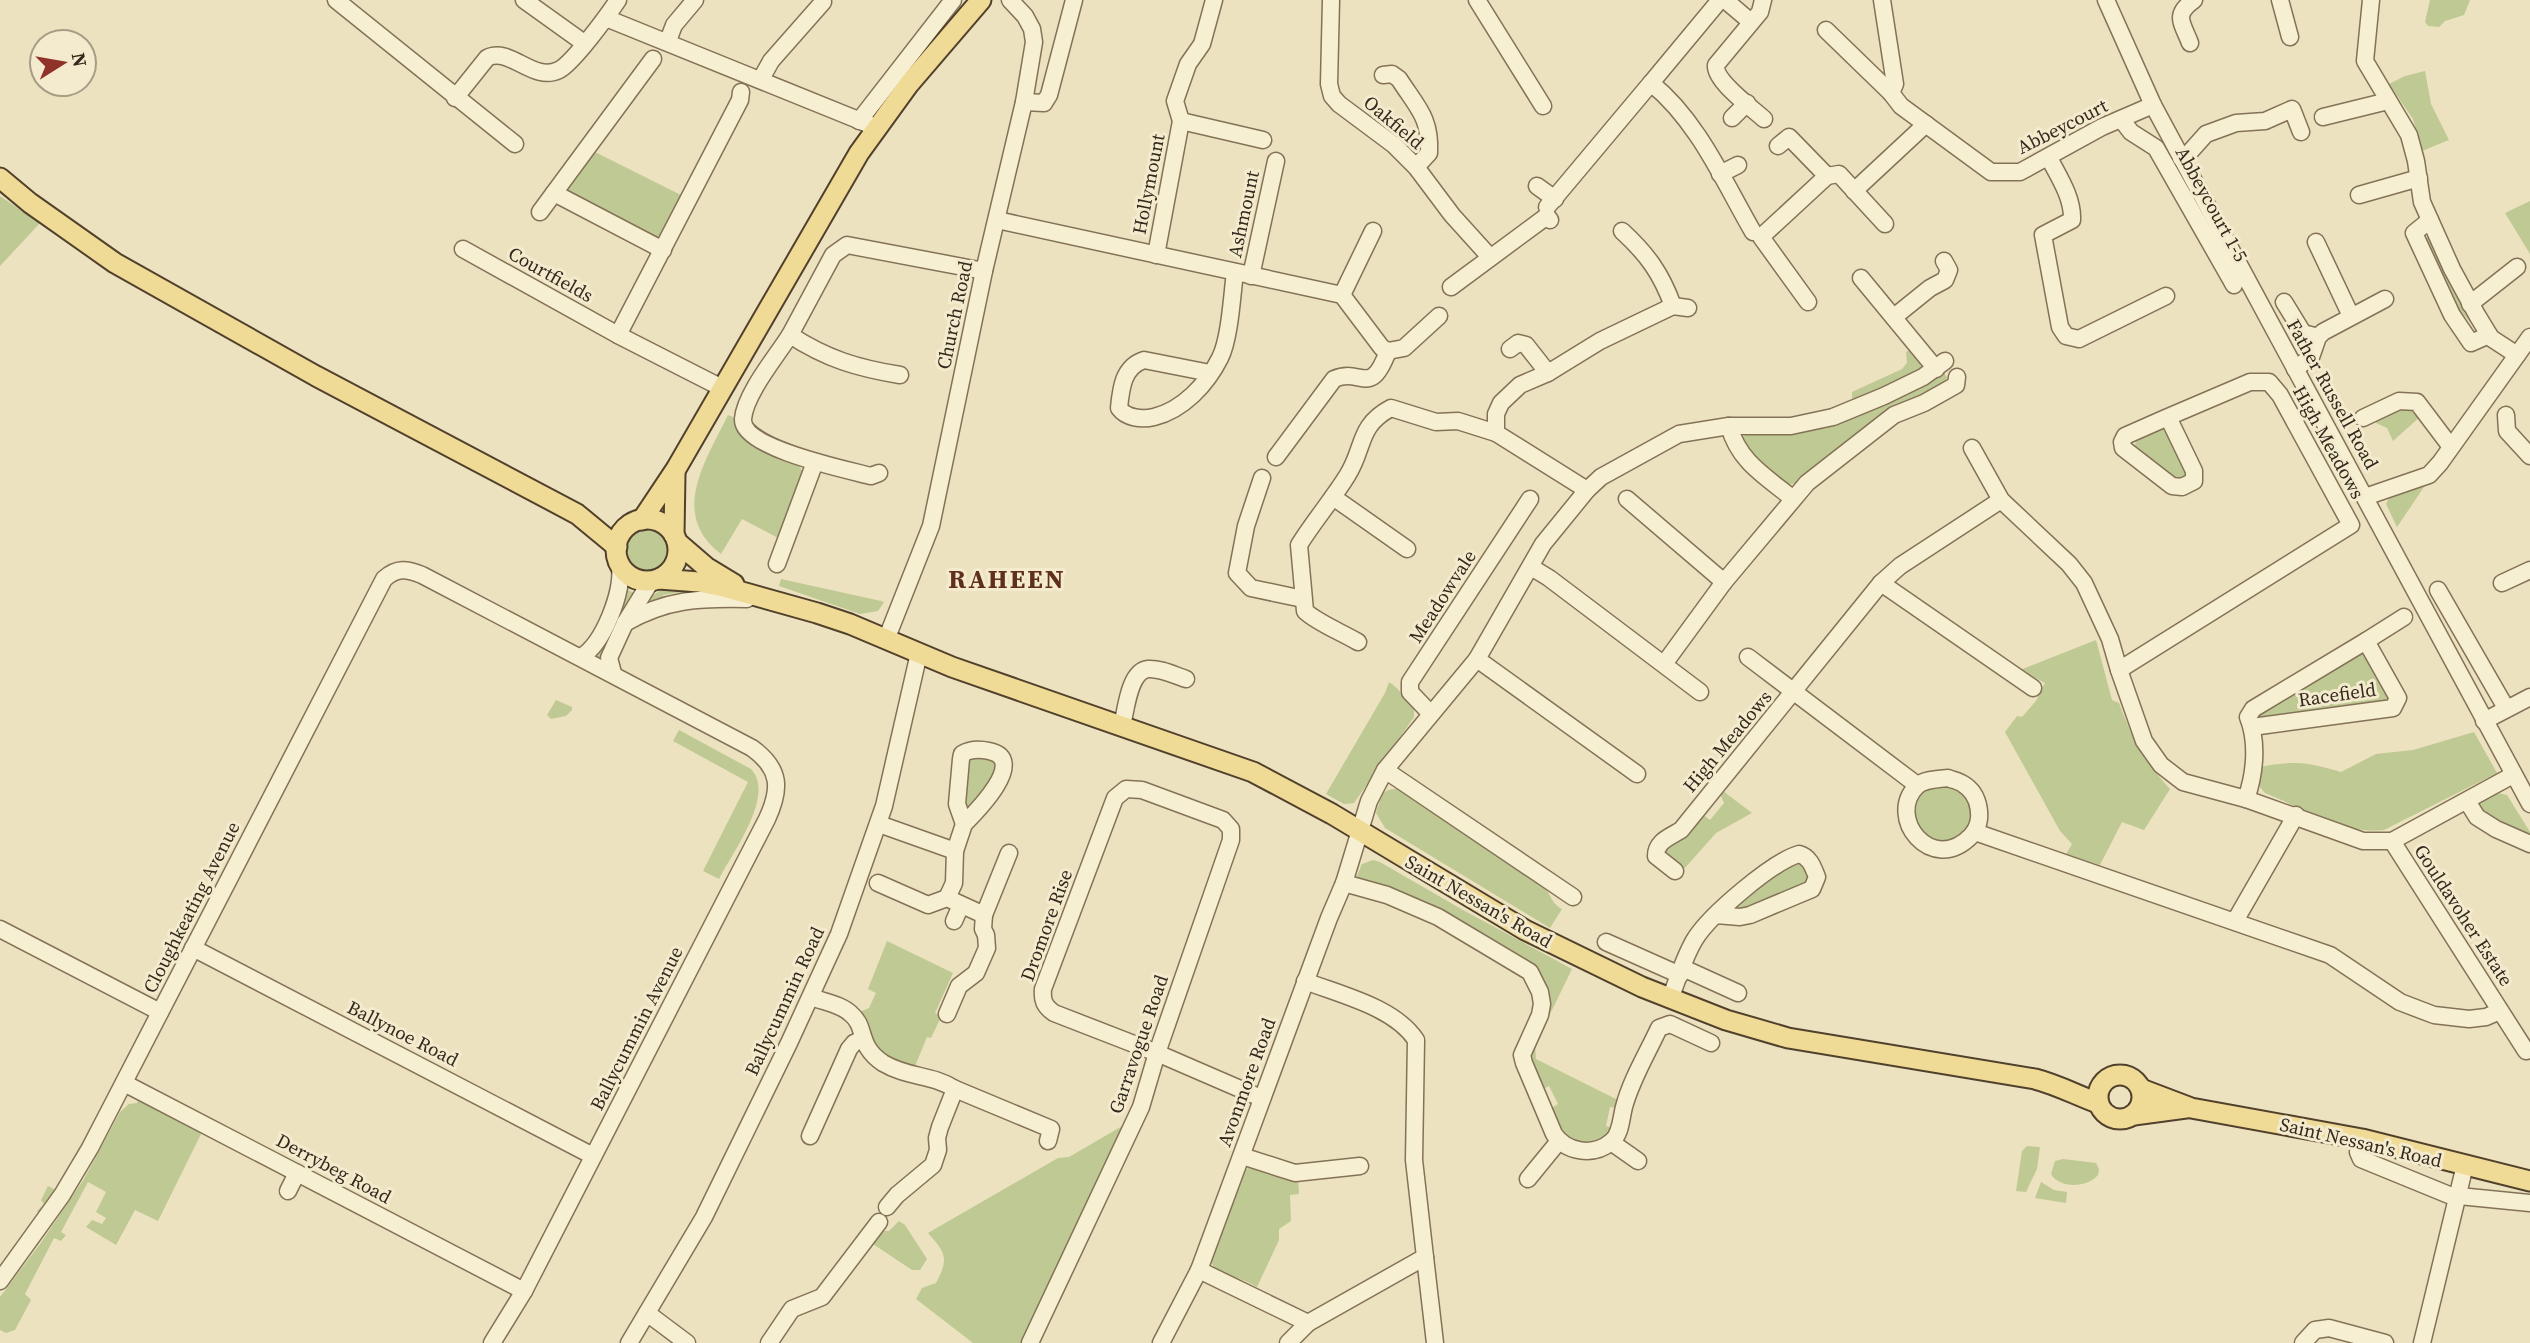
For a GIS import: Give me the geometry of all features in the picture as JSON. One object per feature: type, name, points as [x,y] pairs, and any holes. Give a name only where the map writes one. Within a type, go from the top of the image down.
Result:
[{"type":"main road","points":[[619,556],[624,530],[639,521],[676,469],[859,153],[909,84],[981,0]]},
{"type":"main road","points":[[0,178],[30,203],[115,263],[327,382],[577,514],[607,521],[660,522],[706,567],[747,592]]},
{"type":"main road","points":[[655,580],[674,567],[677,559],[673,518],[676,469]]},
{"type":"main road","points":[[577,514],[619,556],[632,577],[699,582],[747,592]]},
{"type":"main road","name":"Saint Nessan's Road","points":[[747,592],[850,624],[952,667],[1225,761],[1276,782],[1525,930],[1605,971],[1670,999],[1747,1027],[1788,1038],[2100,1093]]},
{"type":"main road","points":[[2116,1075],[2124,1075],[2132,1077],[2141,1089],[2142,1102],[2134,1115],[2125,1119],[2114,1119],[2106,1115],[2100,1093],[2116,1075]]},
{"type":"main road","name":"Saint Nessan's Road","points":[[2141,1089],[2191,1108],[2362,1139],[2530,1181]]},
{"type":"main road","name":"Saint Nessan's Road","points":[[2134,1115],[2191,1108]]},
{"type":"street","points":[[336,0],[515,144]]},
{"type":"street","points":[[524,0],[584,43]]},
{"type":"street","points":[[455,98],[487,58],[493,55],[500,55],[531,70],[549,73],[558,71],[569,62],[618,0]]},
{"type":"street","points":[[668,41],[674,25],[695,0]]},
{"type":"street","points":[[859,121],[953,0]]},
{"type":"street","name":"Church Road","points":[[886,640],[931,526],[984,271],[1024,102],[1034,42],[1032,29],[1025,16],[1010,0]]},
{"type":"street","points":[[1024,102],[1044,103],[1049,95],[1074,0]]},
{"type":"street","name":"Hollymount","points":[[1156,255],[1181,121],[1175,101],[1188,64],[1202,44],[1214,0]]},
{"type":"street","name":"Oakfield","points":[[1331,0],[1329,84],[1332,96],[1394,145],[1416,167],[1452,215],[1490,257]]},
{"type":"street","points":[[1477,0],[1543,106]]},
{"type":"street","points":[[1451,288],[1546,216],[1651,83],[1722,0],[1751,22]]},
{"type":"street","points":[[1763,0],[1760,12],[1716,65],[1715,70],[1721,80],[1764,119]]},
{"type":"street","points":[[1882,0],[1895,84],[1891,93]]},
{"type":"street","name":"Father Russell Road","points":[[2106,0],[2153,106],[2530,804]]},
{"type":"street","points":[[2190,43],[2180,13],[2182,8],[2194,0]]},
{"type":"street","points":[[2280,0],[2290,37]]},
{"type":"street","points":[[761,79],[771,61],[823,1]]},
{"type":"street","points":[[2369,1],[2365,61],[2409,135],[2422,202],[2452,270],[2489,335],[2517,355]]},
{"type":"street","points":[[606,18],[878,128]]},
{"type":"street","name":"Abbeycourt","points":[[1826,30],[1891,93],[1900,106],[1991,172],[2020,172],[2102,127],[2153,106]]},
{"type":"street","points":[[540,212],[653,59]]},
{"type":"street","points":[[1383,75],[1392,74],[1399,79],[1427,122],[1429,153],[1416,167]]},
{"type":"street","points":[[1651,83],[1673,101],[1689,120],[1754,232]]},
{"type":"street","points":[[618,335],[740,100],[741,92]]},
{"type":"street","points":[[2323,117],[2388,101]]},
{"type":"street","points":[[1732,118],[1747,103]]},
{"type":"street","points":[[2181,158],[2206,134],[2236,123],[2265,121],[2292,108],[2301,132]]},
{"type":"street","name":"Abbeycourt 1-5","points":[[2121,119],[2130,132],[2156,148],[2234,285]]},
{"type":"street","name":"Hollymount","points":[[1181,121],[1263,140]]},
{"type":"street","points":[[1854,191],[1926,124]]},
{"type":"street","points":[[1778,146],[1789,137],[1827,176]]},
{"type":"street","points":[[2049,158],[2071,204],[2072,213],[2072,220],[2043,235],[2060,327],[2066,336],[2079,339],[2166,296]]},
{"type":"street","name":"Ashmount","points":[[1210,373],[1144,360],[1138,362],[1126,373],[1120,392],[1119,408],[1127,416],[1149,418],[1167,414],[1186,401],[1210,373],[1221,356],[1276,161]]},
{"type":"street","points":[[1720,174],[1738,164]]},
{"type":"street","points":[[1808,302],[1761,237],[1827,176],[1839,174],[1885,224]]},
{"type":"street","points":[[2359,195],[2419,178]]},
{"type":"street","points":[[1537,186],[1551,209]]},
{"type":"street","points":[[554,193],[663,250]]},
{"type":"street","name":"Ashmount","points":[[996,220],[1342,295]]},
{"type":"street","points":[[2430,220],[2414,233],[2452,315],[2471,343],[2489,335]]},
{"type":"street","points":[[1373,231],[1342,295],[1382,348],[1388,351],[1404,348],[1439,316]]},
{"type":"street","points":[[1496,433],[1496,414],[1508,394],[1520,385],[1548,373],[1600,341],[1681,307],[1646,253],[1622,231]]},
{"type":"street","points":[[2316,242],[2351,316]]},
{"type":"street","points":[[879,473],[871,476],[815,462],[769,445],[753,435],[743,422],[746,406],[790,335],[833,255],[847,245],[984,271]]},
{"type":"street","name":"Courtfields","points":[[463,249],[618,335],[722,388]]},
{"type":"street","points":[[1894,317],[1930,288],[1945,280],[1949,270],[1944,261]]},
{"type":"street","points":[[2470,304],[2517,267]]},
{"type":"street","points":[[1359,831],[1369,801],[1385,770],[1477,659],[1543,544],[1601,477],[1679,434],[1729,426],[1791,426],[1833,417],[1875,400],[1940,365],[1861,278]]},
{"type":"street","points":[[2295,369],[2311,357],[2318,337],[2385,299]]},
{"type":"street","points":[[2284,302],[2303,333],[2318,337]]},
{"type":"street","points":[[790,335],[817,352],[851,366],[900,375]]},
{"type":"street","points":[[2365,496],[2429,475],[2530,337]]},
{"type":"street","points":[[1510,349],[1518,343],[1526,345],[1548,373]]},
{"type":"street","points":[[1276,457],[1335,379],[1343,375],[1366,379],[1373,377],[1381,368],[1388,351]]},
{"type":"street","points":[[1664,664],[1724,582],[1807,483],[1894,415],[1924,403],[1956,385],[1957,377]]},
{"type":"street","name":"High Meadows","points":[[2119,670],[2351,525],[2280,395],[2269,382],[2250,382],[2168,416],[2125,436],[2123,447],[2172,486],[2182,487],[2194,481],[2194,471],[2168,416]]},
{"type":"street","points":[[2363,418],[2399,401],[2417,402],[2451,447]]},
{"type":"street","points":[[1358,642],[1312,618],[1305,611],[1298,553],[1299,545],[1357,457],[1366,429],[1380,414],[1391,408],[1436,422],[1458,421],[1496,433],[1587,490]]},
{"type":"street","points":[[2506,415],[2507,431],[2530,456]]},
{"type":"street","points":[[1729,426],[1734,443],[1744,458],[1792,498]]},
{"type":"street","points":[[1972,448],[2001,500],[2069,564],[2084,583],[2110,639],[2119,670]]},
{"type":"street","points":[[777,564],[815,462]]},
{"type":"street","points":[[1262,478],[1245,526],[1237,573],[1251,588],[1303,598]]},
{"type":"street","points":[[1333,497],[1407,549]]},
{"type":"street","name":"Meadowvale","points":[[1431,714],[1410,692],[1410,682],[1530,499]]},
{"type":"street","points":[[1627,499],[1724,582]]},
{"type":"street","name":"High Meadows","points":[[1675,872],[1659,860],[1655,852],[1663,841],[1681,830],[1881,583],[1900,566],[2001,500]]},
{"type":"street","points":[[613,673],[581,657],[593,648],[620,589],[619,556]]},
{"type":"street","points":[[1531,567],[1700,692]]},
{"type":"street","name":"Cloughkeating Avenue","points":[[0,1281],[69,1184],[124,1083],[384,579],[402,569],[422,575],[581,657]]},
{"type":"street","points":[[2502,583],[2530,570]]},
{"type":"street","points":[[613,673],[609,658],[625,623],[655,580]]},
{"type":"street","points":[[1881,583],[2033,688]]},
{"type":"street","points":[[2438,590],[2506,708]]},
{"type":"street","points":[[625,623],[649,609],[715,597],[774,600]]},
{"type":"street","name":"Racefield","points":[[2246,799],[2253,774],[2252,727],[2248,717],[2253,709],[2404,617]]},
{"type":"street","name":"Racefield","points":[[2252,727],[2393,708],[2398,698],[2366,640]]},
{"type":"street","name":"Ballycummin Road","points":[[629,1343],[704,1217],[839,934],[878,824],[919,653]]},
{"type":"street","name":"High Meadows","points":[[1748,657],[1917,785]]},
{"type":"street","points":[[1477,659],[1637,774]]},
{"type":"street","points":[[1122,726],[1134,679],[1139,672],[1147,669],[1158,670],[1186,679]]},
{"type":"street","name":"Gouldavoher Estate","points":[[2119,670],[2144,741],[2161,765],[2183,782],[2296,815],[2363,841],[2392,841],[2513,775]]},
{"type":"street","name":"Ballycummin Avenue","points":[[492,1343],[524,1291],[775,802],[776,781],[769,763],[752,748],[613,673]]},
{"type":"street","points":[[2484,721],[2530,697]]},
{"type":"street","points":[[1385,770],[1573,897]]},
{"type":"street","points":[[1948,778],[1965,785],[1977,799],[1980,816],[1975,832],[1962,844],[1946,850],[1928,847],[1913,834],[1907,817],[1909,801],[1917,785],[1931,779],[1948,778]]},
{"type":"street","name":"Dromore Rise","points":[[1230,829],[1223,820],[1142,790],[1133,788],[1120,792],[1115,798],[1043,989],[1042,998],[1046,1007],[1054,1013],[1157,1053],[1261,1098]]},
{"type":"street","points":[[2467,801],[2477,817],[2496,830],[2530,844]]},
{"type":"street","points":[[2235,921],[2296,815]]},
{"type":"street","points":[[878,824],[955,851]]},
{"type":"street","points":[[954,921],[952,891],[956,874],[955,851],[964,824]]},
{"type":"street","name":"Garravogue Road","points":[[1030,1343],[1142,1107],[1157,1053],[1231,840],[1230,829]]},
{"type":"street","name":"Avonmore Road","points":[[1161,1343],[1199,1270],[1261,1098],[1344,883],[1359,831]]},
{"type":"street","name":"Gouldavoher Estate","points":[[1975,832],[2330,955],[2400,1002],[2434,1015],[2469,1019],[2486,1017],[2500,1011]]},
{"type":"street","name":"Gouldavoher Estate","points":[[2392,841],[2526,1051]]},
{"type":"street","points":[[947,1014],[959,986],[976,974],[987,948],[983,929],[984,915],[1009,853]]},
{"type":"street","points":[[1670,999],[1693,941],[1716,915],[1759,876],[1792,856],[1805,855],[1812,863],[1817,877],[1812,889],[1750,915],[1716,915]]},
{"type":"street","points":[[878,883],[928,905],[954,902],[984,915]]},
{"type":"street","points":[[1344,883],[1387,895],[1438,917],[1530,972],[1541,992],[1540,1015],[1522,1055],[1559,1142],[1574,1150],[1585,1151],[1611,1142],[1618,1133],[1629,1090],[1659,1028],[1670,1024],[1712,1043]]},
{"type":"street","points":[[0,929],[160,1012]]},
{"type":"street","points":[[1606,942],[1738,993]]},
{"type":"street","name":"Ballynoe Road","points":[[193,948],[593,1156]]},
{"type":"street","points":[[1305,981],[1392,1016],[1408,1028],[1416,1040],[1414,1160],[1435,1343]]},
{"type":"street","points":[[811,997],[845,1009],[854,1016],[871,1054],[899,1072],[940,1081],[1051,1129],[1048,1141]]},
{"type":"street","points":[[810,1136],[849,1049],[854,1042],[863,1040]]},
{"type":"street","name":"Derrybeg Road","points":[[124,1083],[524,1291]]},
{"type":"street","points":[[887,1207],[897,1195],[933,1165],[938,1150],[940,1127],[955,1089]]},
{"type":"street","points":[[2362,1139],[2358,1152],[2361,1158],[2458,1197],[2530,1203]]},
{"type":"street","points":[[1528,1179],[1559,1142]]},
{"type":"street","points":[[1611,1142],[1638,1161]]},
{"type":"street","points":[[1242,1156],[1294,1173],[1360,1167]]},
{"type":"street","points":[[2423,1343],[2465,1165]]},
{"type":"street","points":[[288,1191],[297,1173]]},
{"type":"street","points":[[769,1343],[792,1310],[822,1297],[879,1222]]},
{"type":"street","points":[[1288,1343],[1308,1323],[1424,1257]]},
{"type":"street","points":[[1199,1270],[1308,1323]]},
{"type":"street","points":[[647,1313],[687,1343]]},
{"type":"street","points":[[2303,1343],[2315,1330],[2329,1328],[2385,1343]]},
{"type":"green space","points":[[2430,0],[2470,0],[2464,15],[2445,21],[2439,27],[2428,26],[2425,22]]},
{"type":"green space","points":[[2425,71],[2431,104],[2449,140],[2422,151],[2413,119],[2389,84]]},
{"type":"green space","points":[[595,152],[681,195],[659,237],[655,238],[568,192],[569,183]]},
{"type":"green space","points":[[0,196],[40,223],[0,266]]},
{"type":"green space","points":[[2530,201],[2530,254],[2505,213]]},
{"type":"green space","points":[[2430,236],[2464,310],[2479,326],[2477,329],[2460,311],[2426,238]]},
{"type":"green space","points":[[1912,349],[1920,359],[1921,370],[1855,401],[1852,398],[1852,392],[1902,369],[1907,363],[1906,352]]},
{"type":"green space","points":[[1943,370],[1947,378],[1945,382],[1798,483],[1785,485],[1743,450],[1742,438],[1746,434],[1801,431]]},
{"type":"green space","points":[[2394,408],[2412,408],[2422,415],[2393,441],[2387,428],[2376,423],[2378,415]]},
{"type":"green space","points":[[728,415],[733,417],[737,427],[751,442],[768,452],[798,463],[803,473],[782,540],[742,519],[721,554],[705,538],[697,522],[694,504],[703,468]]},
{"type":"green space","points":[[2163,427],[2187,468],[2181,479],[2174,479],[2138,453],[2135,446],[2136,439]]},
{"type":"green space","points":[[2426,484],[2397,527],[2386,504],[2389,498]]},
{"type":"green space","points":[[648,529],[663,535],[669,550],[663,565],[648,571],[633,565],[627,550],[633,535]]},
{"type":"green space","points":[[781,579],[884,602],[878,611],[860,614],[779,586]]},
{"type":"green space","points":[[623,588],[637,594],[602,661],[594,658],[610,626]]},
{"type":"green space","points":[[667,588],[694,590],[663,595],[663,599],[640,606],[659,591]]},
{"type":"green space","points":[[2096,640],[2112,700],[2119,703],[2140,749],[2170,789],[2144,830],[2122,822],[2100,865],[2066,854],[2072,844],[2060,831],[2005,732],[2017,716],[2022,717],[2036,701],[2045,683],[2020,670]]},
{"type":"green space","points":[[2362,652],[2370,657],[2391,695],[2387,705],[2260,721],[2257,718],[2257,715]]},
{"type":"green space","points":[[1389,682],[1414,709],[1414,717],[1354,803],[1344,804],[1326,794]]},
{"type":"green space","points":[[556,700],[572,707],[572,710],[566,716],[551,719],[547,715]]},
{"type":"green space","points":[[679,730],[751,769],[757,780],[758,794],[749,824],[719,879],[703,871],[748,782],[673,741]]},
{"type":"green space","points":[[2474,732],[2497,773],[2384,830],[2355,828],[2324,819],[2265,793],[2256,783],[2258,767],[2300,763],[2341,772],[2376,754],[2413,750]]},
{"type":"green space","points":[[981,754],[1000,764],[979,803],[965,812],[965,759]]},
{"type":"green space","points":[[1943,784],[1954,786],[1967,797],[1972,813],[1970,824],[1959,837],[1943,842],[1932,840],[1919,829],[1914,813],[1916,802],[1927,789]]},
{"type":"green space","points":[[1400,788],[1540,880],[1539,883],[1562,909],[1550,928],[1385,828],[1376,813],[1382,794]]},
{"type":"green space","points":[[1723,791],[1752,813],[1716,833],[1684,869],[1666,857],[1664,851],[1667,845],[1701,813],[1710,820],[1724,803],[1721,796]]},
{"type":"green space","points":[[2493,792],[2507,795],[2530,832],[2530,839],[2484,818],[2479,806],[2480,801]]},
{"type":"green space","points":[[1799,859],[1809,866],[1810,883],[1747,911],[1735,910],[1736,904]]},
{"type":"green space","points":[[1373,860],[1572,969],[1535,1045],[1536,1059],[1620,1101],[1619,1108],[1610,1107],[1606,1126],[1613,1128],[1611,1135],[1585,1146],[1565,1140],[1550,1109],[1558,1104],[1549,1086],[1541,1090],[1528,1060],[1543,982],[1356,878],[1362,864]]},
{"type":"green space","points":[[887,941],[953,973],[935,1013],[941,1017],[931,1038],[927,1037],[913,1071],[879,1054],[862,1019],[862,1011],[869,1008],[876,993],[868,989]]},
{"type":"green space","points":[[107,1096],[56,1192],[41,1215],[37,1211],[44,1204],[41,1200],[48,1186],[56,1190]]},
{"type":"green space","points":[[139,1099],[202,1132],[158,1221],[135,1210],[116,1245],[86,1227],[92,1220],[102,1224],[106,1218],[96,1212],[106,1192],[88,1182],[61,1232],[66,1235],[61,1241],[54,1238],[25,1294],[31,1300],[15,1330],[6,1333],[0,1330],[0,1297],[84,1179],[120,1112],[129,1104],[137,1103]]},
{"type":"green space","points":[[1124,1125],[1021,1343],[973,1343],[916,1299],[922,1288],[936,1283],[943,1268],[942,1251],[928,1233],[1058,1158],[1069,1157]]},
{"type":"green space","points":[[2027,1146],[2040,1147],[2037,1169],[2026,1192],[2016,1191],[2022,1151]]},
{"type":"green space","points":[[2063,1159],[2096,1163],[2098,1175],[2081,1184],[2061,1182],[2051,1174],[2055,1161]]},
{"type":"green space","points":[[1252,1165],[1298,1177],[1299,1194],[1290,1195],[1291,1221],[1279,1229],[1279,1240],[1257,1287],[1241,1279],[1220,1274],[1214,1269],[1211,1260],[1242,1173]]},
{"type":"green space","points":[[2041,1182],[2054,1190],[2067,1192],[2066,1203],[2035,1198]]},
{"type":"green space","points":[[899,1221],[905,1225],[927,1259],[920,1270],[912,1270],[873,1244],[881,1231],[889,1231]]},
{"type":"district","name":"RAHEEN","points":[[1007,579]]}]
